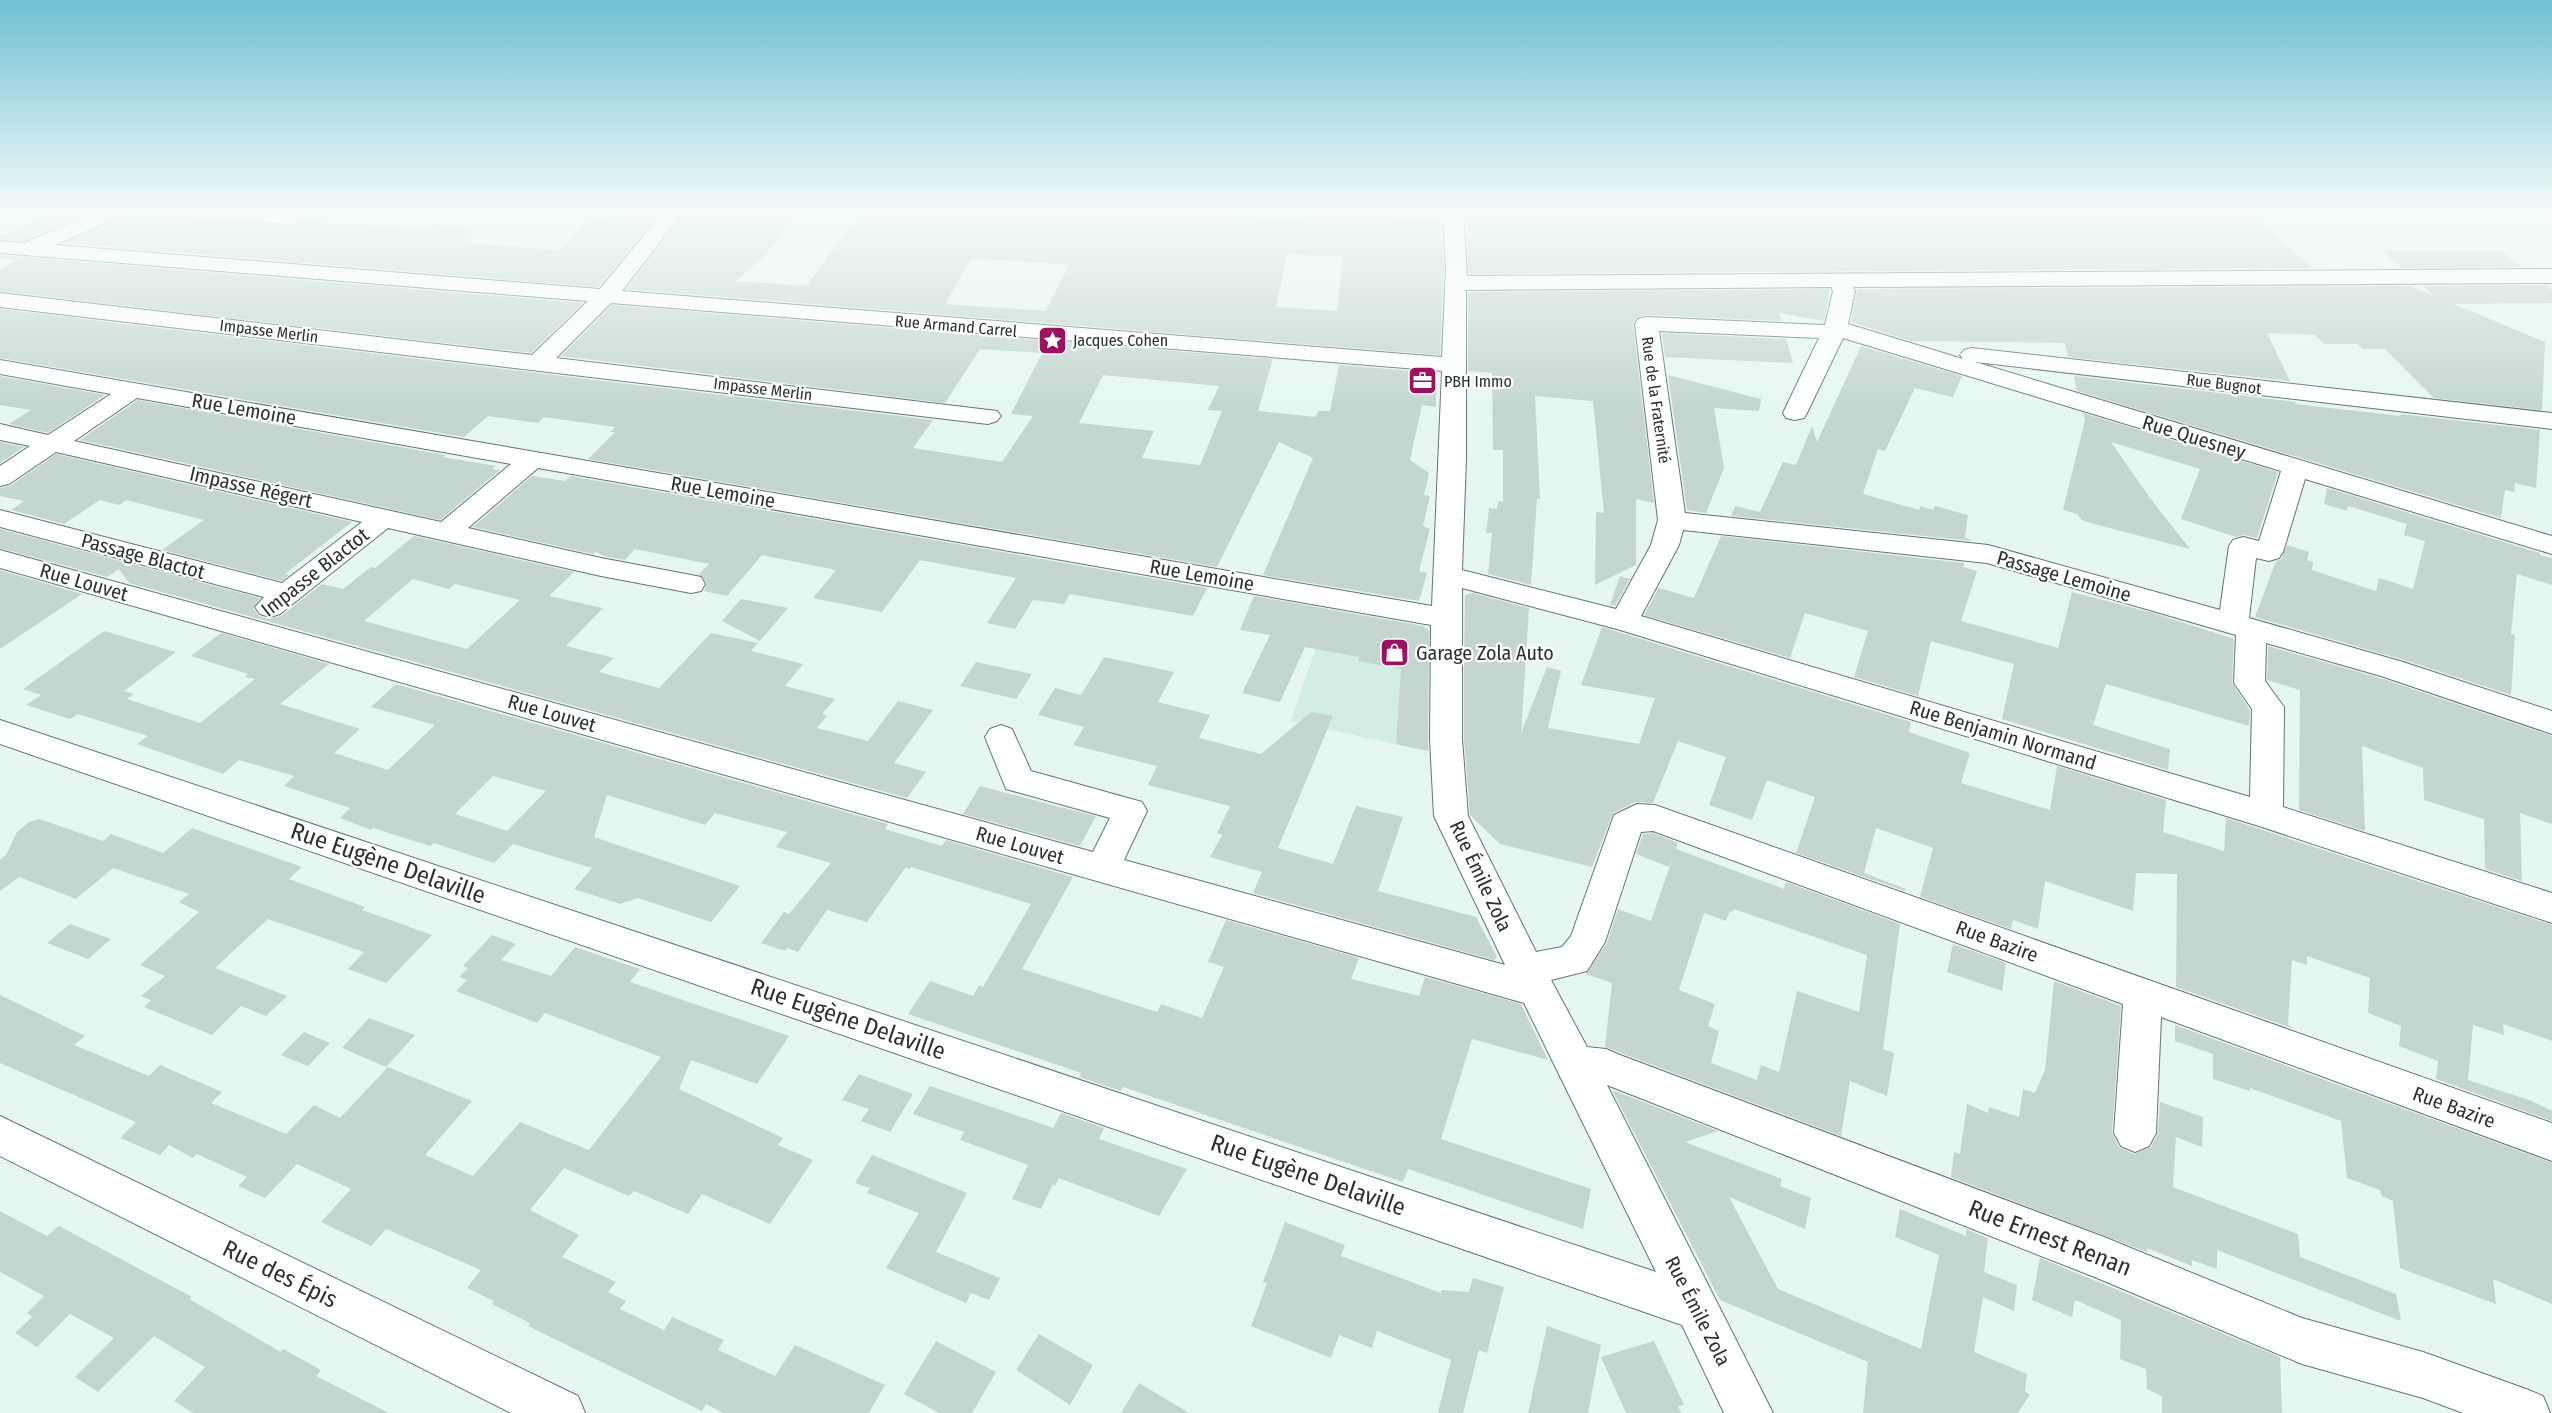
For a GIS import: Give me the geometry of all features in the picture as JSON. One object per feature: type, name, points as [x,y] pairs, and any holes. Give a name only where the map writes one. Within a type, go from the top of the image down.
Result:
[{"type":"street","name":"Rue Armand Carrel","points":[[364,277],[1453,365]]},
{"type":"street","points":[[538,363],[605,297],[622,277]]},
{"type":"street","name":"Rue Émile Zola","points":[[1457,277],[1453,365],[1450,576],[1446,618],[1446,739],[1451,816],[1749,1413]]},
{"type":"street","points":[[1456,284],[2418,277]]},
{"type":"street","points":[[1795,413],[1835,330],[1844,291],[1838,281]]},
{"type":"street","name":"Impasse Merlin","points":[[0,300],[988,416]]},
{"type":"street","name":"Rue de la Fraternité","points":[[1672,520],[1646,324],[1835,330]]},
{"type":"street","name":"Rue Quesney","points":[[1835,330],[1897,346],[2552,545]]},
{"type":"street","name":"Rue Bugnot","points":[[1897,346],[2552,421]]},
{"type":"street","name":"Rue Lemoine","points":[[0,367],[1446,618]]},
{"type":"street","points":[[0,478],[133,390]]},
{"type":"street","name":"Impasse Régert","points":[[0,432],[601,567],[691,585]]},
{"type":"street","points":[[448,531],[533,459]]},
{"type":"street","points":[[2266,814],[2268,707],[2249,683],[2242,627],[2243,546],[2269,552],[2295,467]]},
{"type":"street","name":"Impasse Blactot","points":[[245,627],[385,517]]},
{"type":"street","name":"Passage Blactot","points":[[0,518],[287,594]]},
{"type":"street","points":[[1624,621],[1665,545],[1672,520]]},
{"type":"street","name":"Passage Lemoine","points":[[1672,520],[1988,554],[2392,669],[2552,723]]},
{"type":"street","name":"Rue Louvet","points":[[0,559],[1103,868],[1531,980]]},
{"type":"street","name":"Rue Benjamin Normand","points":[[1450,576],[1624,621],[2266,814],[2552,908]]},
{"type":"street","name":"Rue Eugène Delaville","points":[[0,732],[1695,1307]]},
{"type":"street","points":[[1001,737],[1018,780],[1130,811],[1103,868]]},
{"type":"street","name":"Rue Bazire","points":[[1531,980],[1574,960],[1587,942],[1626,824],[1637,817],[1655,818],[2552,1142]]},
{"type":"street","points":[[2135,1133],[2143,994]]},
{"type":"street","name":"Rue Ernest Renan","points":[[1575,1063],[1606,1067],[2104,1258],[2302,1341],[2424,1375],[2526,1413]]},
{"type":"street","name":"Rue des Épis","points":[[0,1135],[561,1413]]},
{"type":"shaded area","points":[[1329,610],[1424,626],[1431,632],[1429,675],[1417,673],[1428,702],[1426,751],[1291,721]]},
{"type":"building","points":[[0,277],[266,277],[583,303],[531,353],[0,291]]},
{"type":"building","points":[[477,277],[607,277],[599,287]]},
{"type":"building","points":[[635,277],[741,277],[736,281],[806,286],[813,277],[961,277],[945,304],[1046,311],[1063,277],[1282,277],[1276,307],[1337,311],[1341,277],[1444,277],[1440,355],[626,289]]},
{"type":"building","points":[[2546,285],[2552,290],[2552,303],[2454,304],[2545,342],[2542,410],[2434,398],[2385,349],[2362,349],[2358,344],[2324,344],[2315,335],[2267,333],[2290,381],[2068,357],[2065,343],[1911,341],[1851,322],[1857,289],[2410,286],[2435,296],[2423,286]]},
{"type":"building","points":[[1830,289],[1824,321],[1779,313],[1782,321],[1646,315],[1636,318],[1633,324],[1654,503],[1636,499],[1636,565],[1595,585],[1596,512],[1604,513],[1593,401],[1535,396],[1540,499],[1537,499],[1531,585],[1488,574],[1492,533],[1486,533],[1489,508],[1497,509],[1498,501],[1503,502],[1503,450],[1493,450],[1492,373],[1468,371],[1468,292]]},
{"type":"building","points":[[612,305],[1273,359],[1258,411],[1316,417],[1318,411],[1330,411],[1339,365],[1437,373],[1436,407],[1422,405],[1410,460],[1429,473],[1424,495],[1430,496],[1423,526],[1430,529],[1419,571],[1427,573],[1419,601],[1263,575],[1313,458],[1279,442],[1217,567],[588,459],[615,432],[610,432],[615,427],[544,417],[538,423],[488,416],[464,437],[0,358],[0,309],[933,420],[913,448],[1002,462],[1033,416],[1011,414],[1042,353],[980,349],[945,403],[561,356]],"holes":[[[1103,375],[1219,386],[1208,410],[1222,411],[1200,465],[1142,458],[1154,431],[1079,423]]]},
{"type":"building","points":[[1662,333],[1786,339],[1793,363],[1665,357]]},
{"type":"building","points":[[1861,346],[1962,376],[1953,397],[1915,388],[1885,451],[1878,449],[1863,494],[1919,510],[1920,506],[1933,510],[1935,506],[1968,515],[1965,537],[1973,541],[1731,516],[1735,506],[1760,512],[1783,462],[1796,465],[1812,426],[1817,442]]},
{"type":"building","points":[[1668,375],[1761,399],[1759,411],[1714,408],[1724,468],[1706,513],[1687,510]]},
{"type":"building","points":[[0,376],[105,395],[48,433],[9,424],[31,410],[0,405]]},
{"type":"building","points":[[2074,376],[2296,402],[2295,404],[2540,430],[2536,488],[2515,483],[2514,492],[2505,490],[2501,518],[2077,391]]},
{"type":"building","points":[[138,400],[445,455],[443,457],[496,466],[492,469],[500,470],[440,520],[80,440]]},
{"type":"building","points":[[2083,413],[2278,472],[2257,538],[2244,535],[2236,537],[2181,519],[2200,469],[2111,442],[2150,498],[2190,549],[2098,525],[2082,520],[2077,514],[2063,510],[2085,420]]},
{"type":"building","points":[[0,442],[24,447],[0,463]]},
{"type":"building","points":[[56,454],[352,522],[285,574],[289,575],[282,581],[162,550],[204,520],[126,500],[119,505],[100,500],[64,524],[11,510],[24,501],[0,496],[0,488],[10,486]]},
{"type":"building","points":[[532,476],[565,481],[570,476],[1207,588],[1193,616],[1070,594],[1064,604],[1033,600],[1015,629],[987,623],[1016,578],[920,560],[882,612],[813,598],[836,570],[762,555],[727,596],[704,591],[707,583],[699,574],[709,564],[635,549],[625,560],[473,527]]},
{"type":"building","points":[[2327,488],[2552,558],[2552,585],[2517,574],[2511,634],[2515,635],[2511,695],[2404,660],[2255,617],[2276,561],[2281,559],[2287,545],[2309,552],[2307,560],[2313,562],[2312,570],[2376,591],[2379,578],[2413,589],[2425,541],[2404,535],[2407,524],[2348,506],[2347,511],[2324,504]]},
{"type":"building","points":[[0,529],[260,598],[253,608],[259,616],[269,619],[281,616],[322,584],[343,589],[371,567],[375,568],[414,536],[574,572],[549,596],[603,608],[566,646],[614,658],[599,672],[659,688],[711,633],[758,643],[751,651],[803,664],[785,686],[835,699],[822,714],[827,716],[817,728],[868,741],[898,701],[933,710],[894,763],[926,772],[907,798],[129,583],[119,569],[107,577],[0,548]],"holes":[[[413,579],[449,589],[455,584],[520,600],[467,649],[364,621]]]},
{"type":"building","points":[[1721,536],[1964,563],[1963,567],[1977,571],[1961,621],[2058,648],[2072,592],[2153,613],[2234,639],[2232,683],[2250,710],[2249,726],[2106,684],[2093,725],[2170,749],[2168,770],[2002,719],[2014,664],[1931,641],[1918,696],[1854,677],[1868,631],[1805,613],[1790,658],[1644,615],[1659,588],[1694,598]]},
{"type":"building","points":[[0,570],[82,594],[0,649]]},
{"type":"building","points":[[1620,576],[1630,579],[1615,606],[1610,605]]},
{"type":"building","points":[[1473,593],[1529,608],[1521,733],[1547,667],[1561,671],[1548,728],[1639,744],[1655,698],[1581,685],[1602,627],[1911,722],[1909,732],[1970,753],[1961,783],[2050,810],[2057,766],[2166,800],[2163,832],[2224,851],[2226,818],[2552,925],[2552,1041],[2503,1024],[2504,1035],[2473,1025],[2468,1080],[2532,1101],[2552,1111],[2552,1121],[2436,1079],[2438,1061],[2399,1046],[2401,1026],[2368,1013],[2370,978],[2307,956],[2307,965],[2292,960],[2288,1025],[2294,1029],[2176,987],[2177,874],[2136,873],[2133,911],[2045,881],[2038,929],[2013,920],[2011,929],[1920,897],[1933,848],[1876,828],[1864,873],[1906,889],[1905,891],[1796,853],[1815,797],[1767,780],[1752,820],[1709,805],[1726,757],[1678,741],[1653,803],[1636,802],[1613,813],[1592,867],[1500,844],[1470,815],[1464,739],[1464,660],[1465,595]]},
{"type":"building","points":[[1254,596],[1423,626],[1429,631],[1428,751],[1396,744],[1401,669],[1358,661],[1359,657],[1305,647],[1280,702],[1242,693],[1270,635],[1240,630]]},
{"type":"building","points":[[741,599],[788,608],[760,641],[722,621]]},
{"type":"building","points":[[104,631],[176,652],[124,691],[134,694],[127,699],[200,723],[255,679],[245,677],[248,674],[191,656],[221,633],[329,664],[280,704],[360,729],[334,753],[388,770],[435,725],[371,707],[396,684],[888,824],[885,829],[942,846],[946,840],[1073,877],[1022,969],[1157,1012],[1161,1004],[1202,1018],[1224,967],[1208,962],[1226,920],[1359,958],[1351,979],[1419,996],[1425,977],[1521,1004],[1548,1060],[1472,1039],[1441,1139],[1591,1189],[1583,1229],[1408,1169],[1403,1182],[1123,1087],[1121,1091],[1079,1077],[1081,1073],[908,1014],[930,981],[973,996],[979,985],[983,987],[1031,904],[911,867],[910,869],[905,868],[867,922],[827,910],[798,952],[787,948],[785,951],[761,943],[784,912],[789,914],[831,863],[776,847],[787,832],[715,813],[705,825],[607,795],[594,837],[740,886],[711,922],[638,898],[620,904],[574,889],[592,868],[513,844],[494,863],[434,843],[430,846],[373,828],[371,830],[340,818],[350,808],[284,786],[294,776],[239,760],[223,774],[137,744],[148,736],[78,714],[70,719],[26,705],[41,695],[23,689]],"holes":[[[493,776],[546,791],[507,831],[455,814]]]},
{"type":"building","points":[[2268,646],[2380,678],[2552,736],[2552,824],[2520,813],[2522,881],[2485,869],[2484,819],[2424,800],[2423,768],[2362,746],[2365,831],[2299,810],[2300,690],[2267,680]]},
{"type":"building","points":[[1104,657],[1174,672],[1158,702],[1210,715],[1199,738],[1261,754],[1311,712],[1333,716],[1278,848],[1333,864],[1356,806],[1403,817],[1378,891],[1476,917],[1497,957],[1494,960],[1253,893],[1262,872],[1210,857],[1222,835],[1217,833],[1230,806],[1148,785],[1157,766],[1073,745],[1084,727],[1038,715],[1055,688],[1081,695]]},
{"type":"building","points":[[976,662],[1032,674],[1016,699],[960,686]]},
{"type":"building","points":[[980,786],[1096,816],[1080,846],[963,814]]},
{"type":"building","points":[[39,819],[103,841],[111,834],[163,853],[192,828],[302,867],[289,879],[365,907],[362,910],[432,935],[386,983],[348,969],[364,952],[268,919],[215,968],[287,996],[266,1016],[241,1006],[212,1035],[144,1007],[151,1000],[141,996],[165,976],[140,965],[199,912],[179,902],[189,894],[113,868],[76,899],[19,877],[0,891],[0,860],[6,855],[17,832],[29,822]]},
{"type":"building","points":[[1653,833],[1678,843],[1676,849],[1784,889],[1786,882],[1900,924],[1883,1049],[1894,1053],[1887,1096],[1850,1081],[1841,1136],[1605,1047],[1612,983],[1586,974],[1607,943],[1618,909],[1651,921],[1675,851],[1669,867],[1636,854],[1643,834]],"holes":[[[1734,909],[1867,955],[1859,1012],[1797,991],[1779,1072],[1761,1065],[1757,1080],[1711,1063],[1719,1031],[1708,1026],[1715,1004],[1679,990],[1704,913],[1726,921],[1730,911],[1733,912]]]},
{"type":"building","points":[[70,924],[111,939],[88,959],[47,943]]},
{"type":"building","points":[[492,935],[516,944],[501,960],[551,976],[575,947],[640,969],[630,982],[789,1036],[757,1084],[691,1060],[679,1089],[783,1138],[778,1145],[813,1160],[770,1224],[702,1194],[688,1214],[634,1191],[629,1196],[564,1168],[530,1210],[579,1235],[562,1257],[616,1282],[608,1292],[626,1301],[620,1309],[664,1330],[672,1317],[724,1340],[718,1350],[775,1376],[795,1345],[885,1385],[869,1413],[723,1413],[706,1404],[702,1411],[528,1326],[530,1323],[492,1304],[494,1301],[467,1288],[481,1270],[386,1229],[371,1246],[321,1222],[351,1189],[297,1164],[265,1198],[238,1186],[247,1177],[197,1154],[193,1158],[169,1145],[160,1155],[120,1138],[136,1122],[0,1063],[0,995],[85,1036],[74,1045],[149,1076],[160,1065],[222,1092],[211,1103],[286,1134],[314,1105],[340,1118],[388,1067],[472,1101],[425,1155],[473,1176],[520,1122],[589,1150],[661,1057],[545,1013],[537,1023],[456,991],[467,980],[459,977],[468,968],[463,966]]},
{"type":"building","points":[[1953,944],[2006,963],[2002,991],[1947,972]]},
{"type":"building","points":[[2054,981],[2121,1006],[2112,1133],[2119,1147],[2134,1154],[2151,1147],[2158,1133],[2160,1102],[2203,1117],[2202,1147],[2176,1137],[2173,1187],[2298,1234],[2300,1257],[2396,1294],[2401,1321],[2217,1250],[2217,1269],[2192,1260],[2192,1266],[2147,1248],[2147,1252],[1951,1177],[1954,1152],[1960,1154],[1967,1104],[1988,1113],[1989,1107],[2019,1117],[2023,1089],[2035,1093],[2045,1070]]},
{"type":"building","points":[[369,1018],[415,1035],[386,1067],[342,1048]]},
{"type":"building","points":[[2175,1025],[2552,1163],[2552,1304],[2493,1279],[2496,1304],[2400,1268],[2393,1201],[2382,1196],[2380,1190],[2347,1178],[2341,1121],[2250,1088],[2250,1091],[2213,1079],[2213,1054],[2175,1041]]},
{"type":"building","points":[[304,1032],[330,1043],[308,1066],[281,1055]]},
{"type":"building","points":[[859,1074],[913,1094],[890,1132],[861,1121],[869,1109],[842,1100]]},
{"type":"building","points":[[930,1086],[1053,1128],[1061,1113],[1104,1128],[1099,1139],[1187,1169],[1159,1216],[1059,1178],[1055,1186],[1053,1184],[1041,1209],[1012,1199],[1028,1165],[960,1140],[964,1132],[913,1114]]},
{"type":"building","points":[[1613,1092],[1718,1131],[1685,1142],[1782,1179],[1780,1186],[1811,1198],[1805,1229],[1729,1197],[1778,1289],[1921,1349],[1939,1255],[1895,1237],[1900,1209],[1966,1236],[1966,1229],[1988,1238],[1984,1272],[2017,1285],[2014,1311],[1983,1297],[1974,1352],[2027,1374],[2025,1392],[2030,1394],[2018,1413],[1863,1413],[1868,1362],[1720,1300]]},
{"type":"building","points":[[872,1155],[967,1193],[936,1252],[1000,1278],[989,1300],[971,1293],[966,1303],[886,1268],[919,1213],[867,1193],[870,1188],[855,1183]]},
{"type":"building","points":[[0,1211],[47,1236],[59,1226],[192,1297],[189,1299],[281,1352],[283,1349],[321,1370],[316,1376],[389,1413],[193,1413],[174,1401],[205,1367],[154,1336],[98,1392],[75,1377],[114,1338],[70,1314],[37,1347],[15,1333],[32,1317],[27,1313],[44,1296],[0,1272]]},
{"type":"building","points":[[1285,1222],[1345,1245],[1341,1256],[1441,1293],[1442,1290],[1469,1292],[1473,1278],[1504,1287],[1487,1353],[1479,1350],[1463,1413],[1438,1413],[1451,1360],[1377,1331],[1372,1348],[1339,1335],[1331,1358],[1251,1326],[1267,1283],[1263,1282]]},
{"type":"building","points":[[2040,1258],[2280,1357],[2282,1413],[2162,1413],[2162,1396],[2147,1389],[2146,1369],[2120,1359],[2121,1320],[2075,1300],[2072,1317],[2032,1300]]},
{"type":"building","points":[[1547,1326],[1601,1345],[1588,1413],[1528,1413]]},
{"type":"building","points":[[1039,1334],[1093,1365],[1070,1405],[1016,1370]]},
{"type":"building","points":[[936,1341],[996,1372],[972,1413],[939,1413],[904,1394]]},
{"type":"building","points":[[1654,1341],[1684,1405],[1678,1406],[1681,1413],[1626,1413],[1601,1357]]},
{"type":"building","points":[[1139,1383],[1189,1413],[1121,1413]]},
{"type":"place","name":"Jacques Cohen","points":[[1052,340]]},
{"type":"place","name":"PBH Immo","points":[[1423,381]]},
{"type":"place","name":"Garage Zola Auto","points":[[1395,653]]}]
